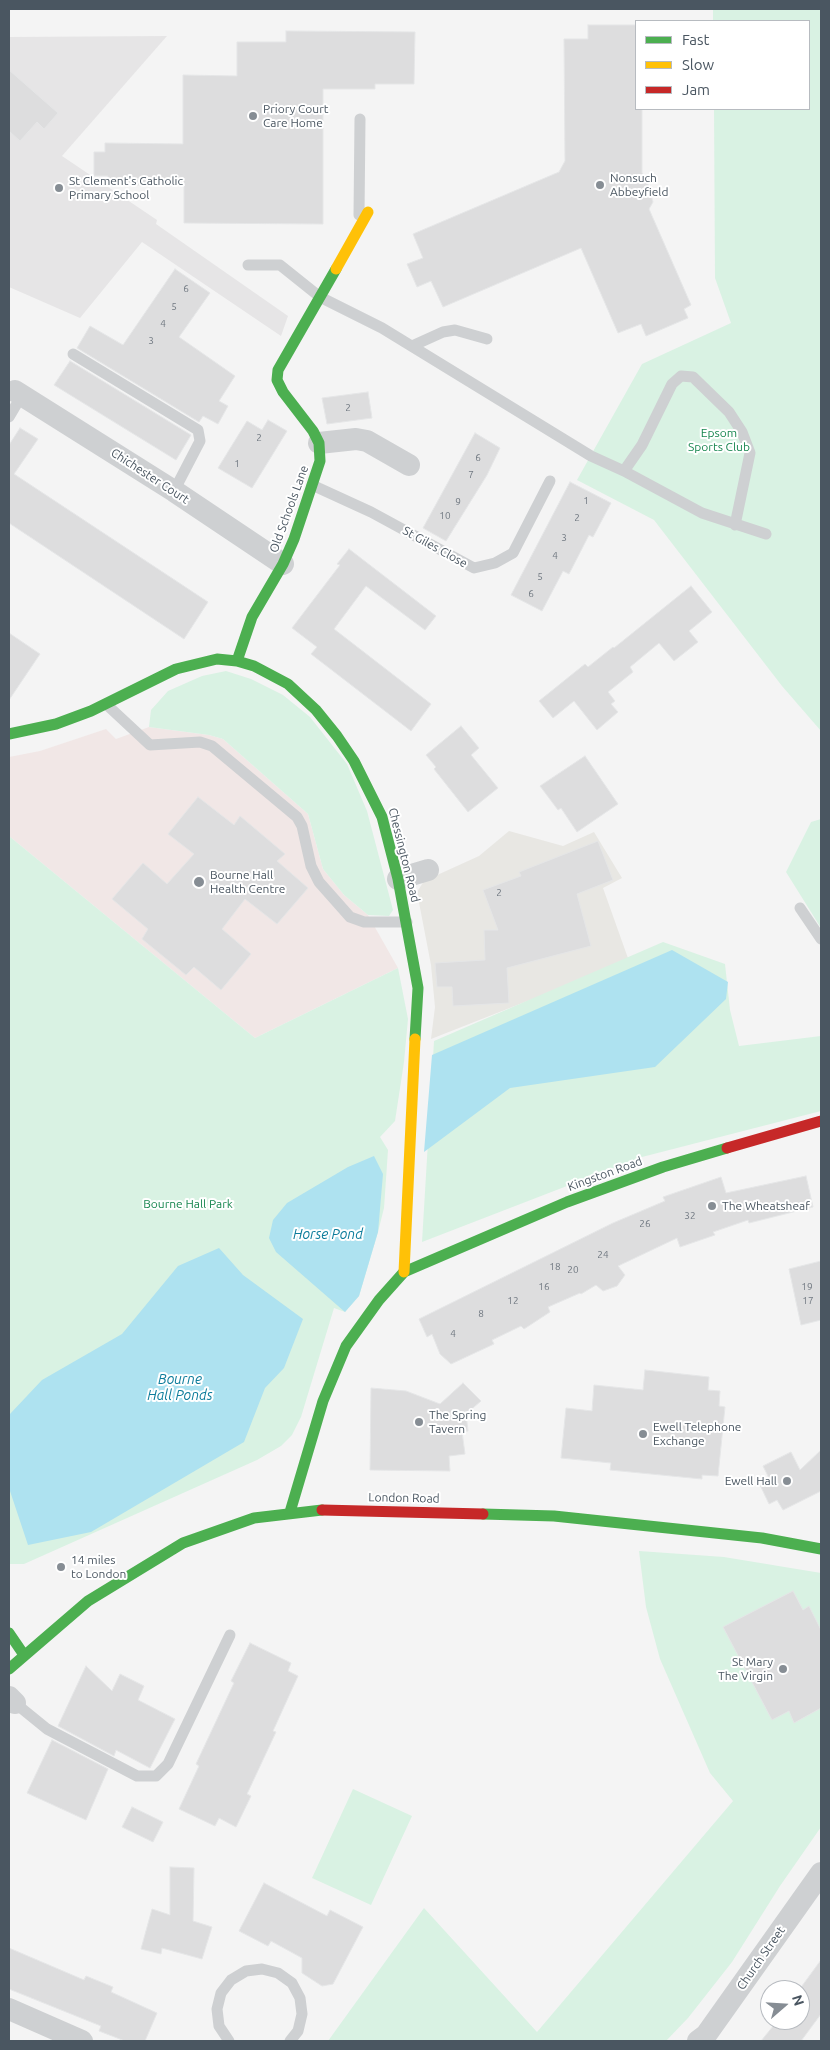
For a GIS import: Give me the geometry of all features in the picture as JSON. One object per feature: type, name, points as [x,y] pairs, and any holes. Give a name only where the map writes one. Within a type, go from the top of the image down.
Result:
[{"type":"main road","points":[[319,443],[313,431],[283,392],[277,380],[278,370],[368,212]]},
{"type":"main road","name":"Old Schools Lane","points":[[237,660],[252,617],[283,564],[320,461],[319,443]]},
{"type":"main road","name":"Chessington Road","points":[[9,734],[56,724],[106,704],[176,669],[217,658],[237,660],[288,684],[316,710],[337,736],[354,760],[382,817],[398,879],[418,988],[404,1272]]},
{"type":"main road","name":"Kingston Road","points":[[404,1272],[567,1202],[655,1170],[821,1121]]},
{"type":"main road","points":[[290,1512],[323,1402],[346,1346],[379,1300],[404,1272]]},
{"type":"main road","name":"London Road","points":[[9,1669],[88,1601],[183,1543],[254,1518],[290,1512],[322,1510],[554,1516],[762,1538],[821,1549]]},
{"type":"main road","points":[[9,1634],[24,1655]]},
{"type":"street","name":"Chichester Court","points":[[19,393],[174,491],[283,564]]},
{"type":"street","points":[[319,443],[356,439],[367,441],[409,465]]},
{"type":"street","points":[[398,879],[428,870]]},
{"type":"street","name":"Church Street","points":[[698,2041],[706,2035],[821,1873]]},
{"type":"street","points":[[9,2009],[82,2041]]},
{"type":"lane","points":[[359,227],[360,119]]},
{"type":"lane","points":[[248,265],[280,265],[320,297],[412,346],[441,366],[591,456],[624,471],[702,513],[735,526],[766,534]]},
{"type":"lane","points":[[412,346],[443,332],[455,330],[487,339]]},
{"type":"lane","points":[[73,354],[198,430],[200,441],[174,491]]},
{"type":"lane","points":[[624,471],[642,445],[672,384],[681,376],[693,377],[729,412],[742,432],[750,453],[735,526]]},
{"type":"lane","points":[[9,417],[19,393]]},
{"type":"lane","name":"St Giles Close","points":[[312,485],[371,512],[474,568],[495,563],[513,553],[550,481]]},
{"type":"lane","points":[[106,704],[150,745],[200,742],[212,746],[297,817],[302,826],[311,866],[315,874],[334,901],[350,918],[364,922],[407,922]]},
{"type":"lane","points":[[800,908],[821,939]]},
{"type":"lane","points":[[12,1700],[46,1729],[137,1776],[156,1776],[168,1764],[230,1636]]},
{"type":"lane","points":[[229,2041],[219,2026],[217,2009],[221,1993],[231,1980],[246,1971],[262,1969],[278,1973],[292,1983],[300,1998],[302,2014],[298,2031],[290,2041]]},
{"type":"shaded area","name":"St Clement's Catholic Primary School","points":[[167,36],[62,156],[157,220],[156,224],[288,316],[281,336],[142,242],[80,318],[9,287],[9,37]]},
{"type":"shaded area","name":"Bourne Hall Health Centre","points":[[149,727],[209,735],[223,739],[308,814],[323,869],[344,895],[368,915],[398,968],[255,1038],[9,836],[9,757],[40,751],[106,729],[116,739]]},
{"type":"shaded area","points":[[509,831],[563,846],[594,832],[622,878],[603,888],[629,961],[431,1039],[435,1007],[431,965],[417,892],[424,881],[479,856]]},
{"type":"green space","name":"Epsom Sports Club","points":[[713,9],[821,9],[821,731],[782,686],[654,520],[577,480],[642,364],[731,323],[715,278],[714,110],[810,110],[810,20],[713,20]]},
{"type":"green space","points":[[226,671],[251,679],[283,695],[310,717],[347,764],[367,811],[393,910],[389,916],[368,915],[344,895],[323,869],[308,814],[223,739],[209,735],[149,727],[151,710],[168,691],[202,676]]},
{"type":"green space","points":[[821,819],[821,928],[786,872],[811,822]]},
{"type":"green space","name":"Bourne Hall Park","points":[[9,836],[255,1038],[398,968],[408,1019],[395,1121],[380,1137],[388,1150],[384,1208],[378,1232],[359,1296],[345,1312],[334,1308],[301,1417],[292,1435],[281,1446],[257,1460],[24,1564],[9,1564]]},
{"type":"green space","points":[[663,942],[725,964],[730,1010],[739,1046],[821,1036],[821,1111],[642,1157],[422,1242],[434,1041]]},
{"type":"green space","points":[[639,1551],[724,1557],[821,1573],[821,1827],[780,1886],[732,1962],[688,2018],[666,2041],[328,2041],[424,1908],[537,2032],[733,1801],[710,1773],[660,1659],[646,1607]]},
{"type":"green space","points":[[353,1789],[412,1816],[371,1905],[312,1878]]},
{"type":"water","points":[[672,950],[728,982],[726,999],[655,1067],[510,1088],[424,1152],[432,1055]]},
{"type":"water","name":"Horse Pond","points":[[374,1156],[383,1174],[378,1232],[359,1296],[345,1312],[276,1252],[269,1238],[273,1220],[287,1203],[348,1167]]},
{"type":"water","name":"Bourne Hall Ponds","points":[[219,1248],[243,1275],[303,1319],[284,1368],[265,1388],[244,1442],[91,1532],[28,1545],[9,1488],[10,1414],[42,1380],[122,1334],[178,1266]]},
{"type":"building","name":"Nonsuch Abbeyfield","points":[[588,25],[635,25],[635,110],[642,110],[642,173],[646,177],[653,202],[649,209],[691,305],[684,309],[688,318],[646,336],[641,324],[618,333],[581,248],[443,307],[431,281],[417,287],[407,264],[423,258],[413,234],[559,172],[565,161],[564,39],[588,39]]},
{"type":"building","name":"Priory Court Care Home","points":[[286,31],[415,32],[414,84],[375,84],[375,89],[323,89],[323,224],[184,223],[184,185],[107,185],[108,176],[94,176],[94,152],[105,152],[105,143],[183,144],[183,75],[237,76],[237,42],[286,42]]},
{"type":"building","points":[[9,70],[58,113],[44,129],[37,122],[20,141],[9,131]]},
{"type":"building","points":[[175,269],[210,293],[179,337],[235,376],[219,401],[228,406],[218,424],[203,416],[199,422],[77,348],[90,326],[123,345]]},
{"type":"building","points":[[70,361],[191,435],[176,460],[54,385]]},
{"type":"building","points":[[368,392],[372,418],[327,424],[322,398]]},
{"type":"building","points":[[268,420],[287,431],[252,488],[218,468],[247,421],[262,430]]},
{"type":"building","points":[[20,428],[38,439],[14,474],[208,602],[184,639],[9,523],[9,445]]},
{"type":"building","points":[[475,433],[500,448],[487,475],[446,541],[423,528]]},
{"type":"building","points":[[570,482],[611,503],[593,537],[589,535],[569,574],[563,571],[542,611],[511,595]]},
{"type":"building","points":[[349,549],[436,616],[425,630],[366,586],[334,629],[431,704],[411,731],[311,654],[317,647],[292,628],[340,565],[337,564]]},
{"type":"building","points":[[691,586],[712,612],[689,631],[698,642],[674,661],[659,643],[630,667],[633,672],[608,692],[615,701],[611,704],[618,712],[597,730],[574,701],[553,718],[539,701],[585,664],[588,667],[614,648]]},
{"type":"building","points":[[9,633],[40,654],[9,700]]},
{"type":"building","points":[[461,726],[479,748],[471,755],[498,788],[468,812],[434,769],[436,767],[426,755]]},
{"type":"building","points":[[585,756],[618,804],[577,832],[561,808],[558,810],[540,786]]},
{"type":"building","name":"Bourne Hall Health Centre","points":[[198,797],[234,825],[240,816],[285,854],[277,861],[308,888],[277,924],[245,899],[222,929],[251,954],[221,990],[194,967],[186,975],[142,939],[148,929],[112,899],[143,863],[167,884],[194,854],[168,834]]},
{"type":"building","points":[[598,841],[613,880],[577,894],[591,946],[507,968],[509,1003],[453,1006],[452,987],[437,987],[435,963],[485,960],[484,930],[498,930],[483,890],[521,876],[519,872]]},
{"type":"building","points":[[806,1176],[813,1207],[749,1223],[748,1220],[713,1232],[715,1235],[680,1247],[677,1238],[618,1266],[625,1275],[617,1286],[603,1291],[596,1285],[581,1294],[548,1307],[550,1312],[524,1329],[521,1326],[492,1340],[494,1344],[451,1364],[440,1354],[432,1334],[427,1337],[419,1319],[613,1223],[665,1201],[663,1197],[721,1177],[726,1193]]},
{"type":"building","points":[[821,1261],[821,1320],[801,1325],[789,1269]]},
{"type":"building","name":"Ewell Telephone Exchange","points":[[645,1370],[709,1377],[708,1390],[720,1391],[719,1406],[725,1407],[718,1476],[702,1475],[702,1479],[610,1470],[611,1463],[561,1458],[566,1408],[592,1411],[594,1385],[643,1390]]},
{"type":"building","name":"The Spring Tavern","points":[[463,1383],[481,1401],[466,1414],[468,1431],[462,1432],[465,1454],[449,1456],[450,1471],[370,1470],[371,1388],[406,1391],[440,1404]]},
{"type":"building","name":"Ewell Hall","points":[[821,1450],[821,1491],[783,1510],[777,1500],[769,1504],[760,1485],[770,1480],[763,1466],[791,1452],[800,1470]]},
{"type":"building","name":"St Mary The Virgin","points":[[793,1591],[803,1610],[809,1606],[821,1630],[821,1708],[794,1723],[789,1711],[772,1720],[723,1627]]},
{"type":"building","points":[[250,1643],[291,1663],[288,1671],[298,1676],[273,1731],[276,1732],[247,1794],[251,1796],[236,1827],[219,1818],[215,1826],[179,1809],[199,1766],[196,1764],[234,1683],[231,1681]]},
{"type":"building","points":[[86,1666],[112,1691],[120,1674],[144,1686],[138,1700],[175,1719],[150,1768],[116,1750],[114,1756],[58,1726]]},
{"type":"building","points":[[52,1740],[108,1769],[86,1820],[27,1793]]},
{"type":"building","points":[[132,1807],[163,1822],[153,1842],[122,1827]]},
{"type":"building","points":[[170,1867],[194,1868],[193,1921],[212,1927],[202,1959],[162,1948],[161,1954],[141,1949],[152,1909],[170,1915]]},
{"type":"building","points":[[264,1883],[327,1916],[330,1910],[363,1927],[333,1984],[322,1986],[302,1973],[302,1958],[271,1941],[268,1946],[239,1931]]},
{"type":"building","points":[[9,1948],[84,1980],[86,1976],[113,1987],[111,1992],[157,2013],[145,2041],[125,2041],[99,2031],[101,2026],[9,1989]]},
{"type":"building","points":[[821,1960],[821,2014],[810,2029],[810,1980],[806,1980]]},
{"type":"building","points":[[770,2030],[809,2030],[801,2041],[761,2041]]},
{"type":"traffic: fast","points":[[237,661],[252,617],[283,564],[294,539],[320,461],[319,443],[313,431],[283,392],[277,380],[278,370],[336,269]]},
{"type":"traffic: fast","points":[[9,734],[56,724],[91,711],[176,669],[217,659],[237,661],[254,666],[288,684],[316,710],[337,736],[354,761],[382,817],[398,879],[418,988],[415,1039]]},
{"type":"traffic: fast","points":[[290,1512],[323,1401],[346,1346],[379,1300],[404,1272],[567,1202],[663,1167],[727,1148]]},
{"type":"traffic: fast","points":[[9,1669],[88,1601],[183,1543],[254,1518],[322,1510]]},
{"type":"traffic: fast","points":[[483,1514],[554,1516],[762,1538],[821,1549]]},
{"type":"traffic: fast","points":[[9,1633],[24,1655]]},
{"type":"traffic: slow","points":[[336,269],[368,212]]},
{"type":"traffic: slow","points":[[404,1272],[415,1039]]},
{"type":"traffic: jam","points":[[727,1148],[821,1121]]},
{"type":"traffic: jam","points":[[322,1510],[483,1514]]},
{"type":"place","name":"Priory Court Care Home","points":[[253,116]]},
{"type":"place","name":"Nonsuch Abbeyfield","points":[[600,185]]},
{"type":"place","name":"St Clement's Catholic Primary School","points":[[59,188]]},
{"type":"place","name":"Bourne Hall Health Centre","points":[[199,882]]},
{"type":"place","name":"The Wheatsheaf","points":[[712,1206]]},
{"type":"place","name":"The Spring Tavern","points":[[419,1422]]},
{"type":"place","name":"Ewell Telephone Exchange","points":[[643,1434]]},
{"type":"place","name":"Ewell Hall","points":[[787,1481]]},
{"type":"place","name":"14 miles to London","points":[[61,1567]]},
{"type":"place","name":"St Mary The Virgin","points":[[783,1669]]}]
